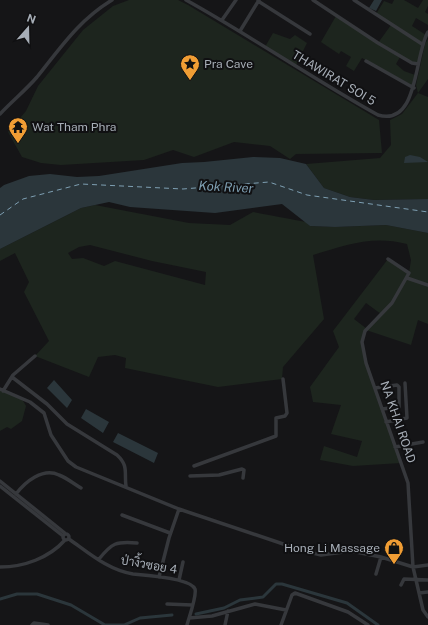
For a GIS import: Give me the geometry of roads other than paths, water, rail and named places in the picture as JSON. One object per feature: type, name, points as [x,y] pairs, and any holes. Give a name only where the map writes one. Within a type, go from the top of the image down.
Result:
[{"type":"street","points":[[0,114],[36,78],[77,26],[95,10],[106,2],[112,0]]},
{"type":"street","name":"THAWIRAT SOI 5","points":[[186,0],[240,31],[326,86],[378,115],[387,118],[396,116],[414,88],[422,44],[428,32]]},
{"type":"street","points":[[222,20],[236,0]]},
{"type":"street","points":[[313,0],[378,43],[418,64]]},
{"type":"street","points":[[354,0],[422,44]]},
{"type":"street","points":[[240,31],[258,1],[310,34]]},
{"type":"street","points":[[366,61],[414,88]]},
{"type":"street","points":[[388,259],[409,273],[407,278],[428,284]]},
{"type":"street","name":"NA KHAI ROAD","points":[[407,278],[392,303],[365,331],[362,342],[366,364],[408,483],[413,567],[423,610],[428,617]]},
{"type":"street","points":[[35,356],[12,377],[2,390],[30,402],[44,413],[51,435],[71,465],[126,486],[179,509],[255,536],[316,554],[351,551],[381,557],[413,567],[428,565]]},
{"type":"street","points":[[12,377],[47,404],[67,424],[117,455],[123,462],[126,471],[126,486]]},
{"type":"street","points":[[194,466],[276,436],[276,418],[285,416],[287,413],[283,379]]},
{"type":"street","points":[[386,422],[408,418],[405,384]]},
{"type":"street","points":[[375,388],[397,385],[399,387],[399,407],[382,409]]},
{"type":"street","points":[[395,447],[423,442]]},
{"type":"street","points":[[190,476],[219,475],[242,469],[244,470],[243,478]]},
{"type":"street","points":[[16,494],[24,484],[48,473],[58,474],[81,488]]},
{"type":"street","points":[[0,481],[66,537]]},
{"type":"street","points":[[0,486],[66,537]]},
{"type":"street","points":[[159,577],[170,533],[179,509]]},
{"type":"street","points":[[122,515],[170,533]]},
{"type":"street","points":[[0,567],[15,566],[35,560],[53,552],[66,537]]},
{"type":"street","name":"ป่างิ้วซอย 4","points":[[66,537],[111,568],[121,572],[188,582],[195,589],[187,625]]},
{"type":"street","points":[[99,559],[114,544],[122,542],[137,543]]},
{"type":"street","points":[[376,574],[381,557]]},
{"type":"street","points":[[179,580],[183,562]]},
{"type":"street","points":[[402,585],[404,579],[428,580]]},
{"type":"street","points":[[419,593],[428,592]]},
{"type":"street","points":[[281,625],[292,595],[295,593],[348,612],[368,625]]},
{"type":"street","points":[[167,604],[192,604]]},
{"type":"street","points":[[189,618],[212,616],[255,604],[286,610]]},
{"type":"street","points":[[225,625],[228,611]]},
{"type":"street","points":[[32,625],[48,625]]},
{"type":"water","points":[[374,0],[382,0],[376,11],[369,8]]},
{"type":"water","points":[[410,155],[420,157],[428,162],[404,163],[405,157]]},
{"type":"water","name":"Kok River","points":[[253,157],[280,158],[306,164],[324,188],[350,197],[374,200],[428,199],[428,233],[386,225],[335,227],[310,226],[282,204],[215,213],[130,207],[109,202],[81,208],[0,249],[0,188],[4,185],[29,176],[50,174],[77,177],[99,176],[182,163]]},
{"type":"water","points":[[54,380],[72,400],[67,408],[47,388]]},
{"type":"water","points":[[86,409],[109,422],[103,433],[81,418]]},
{"type":"water","points":[[118,433],[158,453],[154,463],[113,442]]},
{"type":"waterway","points":[[196,614],[224,608],[240,600],[263,597],[276,584],[282,584],[347,603],[378,625]]},
{"type":"waterway","points":[[0,599],[17,594],[37,594],[71,605],[105,625],[124,625],[140,618],[172,615]]},
{"type":"place","name":"Pra Cave","points":[[190,81]]},
{"type":"place","name":"Wat Tham Phra","points":[[18,144]]},
{"type":"place","name":"Hong Li Massage","points":[[394,565]]}]
